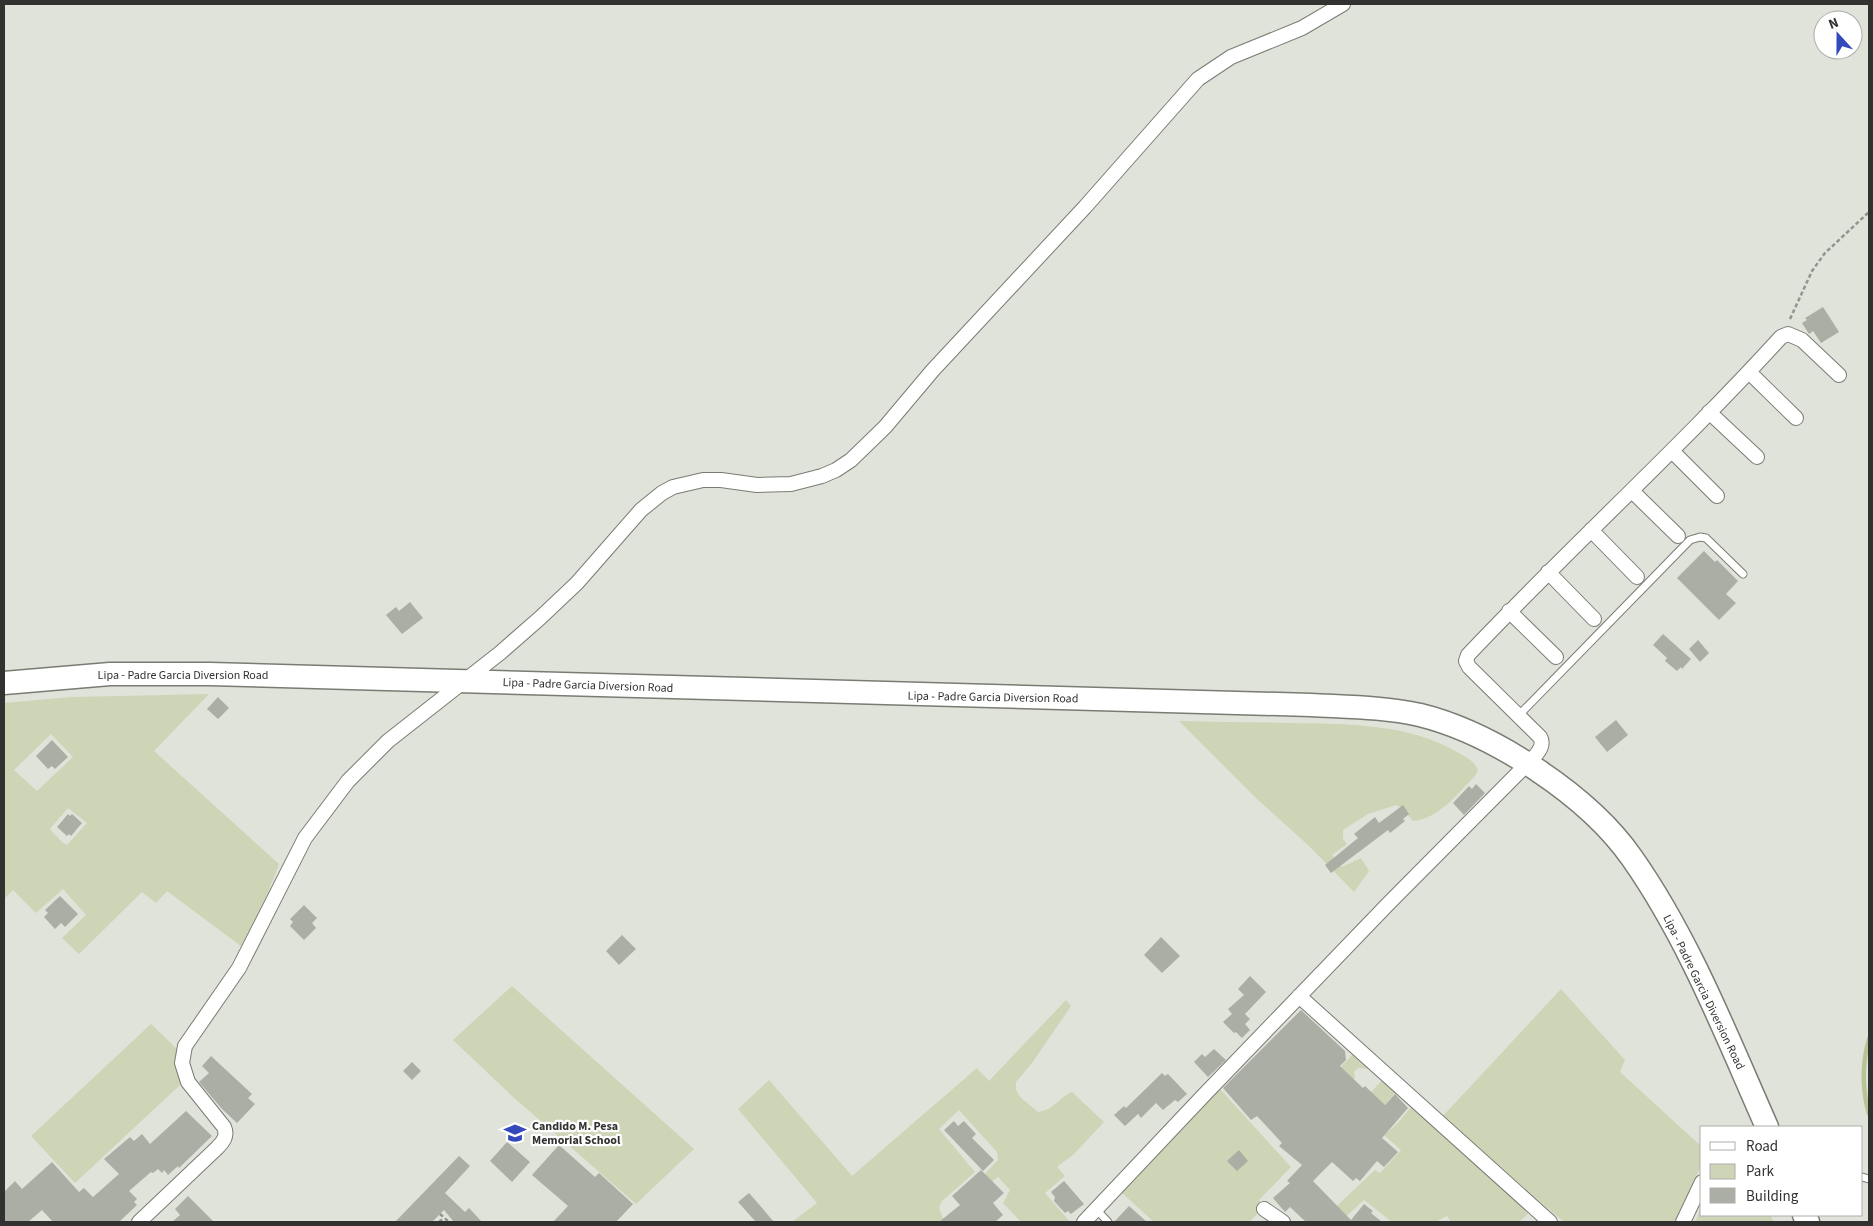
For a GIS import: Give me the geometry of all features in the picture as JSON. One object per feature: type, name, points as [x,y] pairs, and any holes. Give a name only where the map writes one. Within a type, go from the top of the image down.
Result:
[{"type":"main road","name":"Lipa - Padre Garcia Diversion Road","points":[[4,683],[110,674],[210,674],[467,680],[651,688],[1361,708],[1418,715],[1446,722],[1476,735],[1528,764],[1579,802],[1606,827],[1631,856],[1657,896],[1680,937],[1766,1126]]},
{"type":"street","points":[[139,1222],[217,1148],[226,1136],[224,1127],[188,1082],[183,1068],[184,1052],[189,1040],[239,968],[305,838],[348,782],[368,761],[411,722],[467,680],[546,612],[577,583],[641,510],[662,492],[673,487],[703,480],[721,480],[757,486],[791,484],[822,476],[836,470],[851,460],[885,427],[933,370],[1085,208],[1198,79],[1231,57],[1302,28],[1343,4]]},
{"type":"street","points":[[1084,1222],[1299,996],[1539,751],[1542,742],[1538,735],[1469,667],[1466,661],[1468,654],[1548,572],[1672,451],[1784,334],[1791,334],[1802,340],[1839,375]]},
{"type":"street","points":[[1749,372],[1796,418]]},
{"type":"street","points":[[1709,412],[1757,457]]},
{"type":"street","points":[[1672,451],[1718,496]]},
{"type":"street","points":[[1632,491],[1678,536]]},
{"type":"street","points":[[1591,530],[1637,577]]},
{"type":"street","points":[[1548,572],[1594,619]]},
{"type":"street","points":[[1509,611],[1556,657]]},
{"type":"street","points":[[1299,996],[1550,1222]]},
{"type":"street","points":[[1684,1222],[1700,1186]]},
{"type":"street","points":[[1264,1208],[1283,1222]]},
{"type":"lane","points":[[1519,715],[1690,540],[1700,537],[1706,538],[1743,574]]},
{"type":"lane","points":[[1096,1209],[1108,1222]]},
{"type":"path","points":[[1784,334],[1785,328],[1812,271],[1825,254],[1869,212]]},
{"type":"path","points":[[440,1214],[449,1222]]},
{"type":"path","points":[[439,1222],[444,1218]]},
{"type":"green space","points":[[209,694],[154,751],[279,864],[268,892],[241,946],[167,891],[156,903],[142,892],[79,954],[62,938],[86,915],[63,889],[36,913],[13,890],[4,899],[4,703],[72,697]],"holes":[[[51,734],[73,757],[37,791],[14,770]],[[68,808],[87,823],[67,845],[50,829]]]},
{"type":"green space","points":[[1179,721],[1333,724],[1377,727],[1420,736],[1440,743],[1470,760],[1478,771],[1455,797],[1431,816],[1413,821],[1402,808],[1396,805],[1368,814],[1343,830],[1343,839],[1347,844],[1332,855],[1342,867],[1361,858],[1369,871],[1354,892]]},
{"type":"green space","points":[[512,986],[694,1149],[636,1204],[512,1096],[453,1040]]},
{"type":"green space","points":[[1561,989],[1625,1060],[1620,1072],[1700,1145],[1700,1168],[1676,1222],[1564,1222],[1442,1117]]},
{"type":"green space","points":[[1066,1000],[1071,1006],[1032,1063],[1016,1082],[1016,1090],[1020,1097],[1038,1112],[1052,1107],[1072,1092],[1104,1122],[1074,1154],[1057,1167],[1065,1176],[1045,1193],[1070,1222],[1021,1222],[1003,1203],[1010,1190],[998,1177],[990,1183],[983,1176],[998,1160],[997,1152],[959,1110],[939,1129],[975,1172],[942,1201],[939,1208],[946,1222],[792,1222],[817,1203],[738,1109],[769,1080],[852,1176],[977,1068],[989,1081]]},
{"type":"green space","points":[[151,1024],[178,1050],[177,1065],[181,1084],[75,1183],[31,1136]]},
{"type":"green space","points":[[1354,1053],[1370,1069],[1358,1068],[1354,1072],[1355,1078],[1347,1086],[1334,1074]]},
{"type":"green space","points":[[1382,1080],[1396,1092],[1377,1113],[1363,1101]]},
{"type":"green space","points":[[1220,1089],[1291,1167],[1259,1200],[1262,1203],[1259,1212],[1249,1222],[1154,1222],[1121,1192]]},
{"type":"green space","points":[[1412,1106],[1530,1212],[1519,1222],[1451,1222],[1447,1216],[1435,1222],[1392,1222],[1364,1200],[1340,1222],[1332,1222],[1326,1216],[1375,1170],[1380,1173],[1401,1150],[1384,1135],[1397,1124]]},
{"type":"green space","points":[[1700,1211],[1700,1216],[1771,1216],[1774,1222],[1719,1221],[1695,1222]]},
{"type":"building","points":[[1823,307],[1839,332],[1821,343],[1813,331],[1809,334],[1802,323],[1807,320],[1805,318]]},
{"type":"building","points":[[1704,551],[1715,562],[1717,560],[1738,581],[1726,594],[1736,603],[1719,620],[1677,578]]},
{"type":"building","points":[[410,602],[423,618],[402,634],[386,615],[396,607],[399,611]]},
{"type":"building","points":[[1663,634],[1691,659],[1682,669],[1681,667],[1677,671],[1665,661],[1667,658],[1653,645]]},
{"type":"building","points":[[1698,640],[1709,653],[1700,662],[1689,649]]},
{"type":"building","points":[[218,697],[229,708],[218,719],[207,709]]},
{"type":"building","points":[[1616,720],[1628,735],[1607,752],[1595,737]]},
{"type":"building","points":[[52,740],[68,757],[55,769],[52,766],[48,769],[36,756]]},
{"type":"building","points":[[1476,784],[1485,793],[1464,815],[1453,803],[1469,786],[1472,789]]},
{"type":"building","points":[[1403,805],[1409,814],[1403,819],[1405,821],[1390,833],[1388,830],[1331,873],[1325,865],[1358,838],[1354,834],[1375,817],[1379,823]]},
{"type":"building","points":[[68,814],[70,816],[72,814],[82,823],[71,836],[69,834],[67,836],[57,827]]},
{"type":"building","points":[[60,896],[78,914],[65,927],[61,923],[55,929],[44,917],[48,913],[45,910]]},
{"type":"building","points":[[304,905],[317,918],[312,923],[316,928],[304,940],[290,926],[293,922],[290,919]]},
{"type":"building","points":[[622,935],[636,949],[619,965],[606,951]]},
{"type":"building","points":[[1161,937],[1180,956],[1162,973],[1144,955]]},
{"type":"building","points":[[1250,976],[1266,992],[1245,1014],[1250,1019],[1245,1024],[1250,1030],[1242,1038],[1223,1022],[1232,1014],[1228,1009],[1244,995],[1238,989]]},
{"type":"building","points":[[1301,1010],[1345,1051],[1346,1060],[1340,1066],[1363,1088],[1365,1086],[1385,1105],[1395,1094],[1408,1108],[1382,1138],[1398,1152],[1384,1167],[1377,1161],[1360,1181],[1356,1178],[1353,1181],[1332,1162],[1313,1181],[1351,1220],[1364,1204],[1382,1222],[1306,1222],[1290,1207],[1285,1212],[1273,1198],[1290,1183],[1287,1181],[1302,1165],[1279,1146],[1282,1143],[1257,1116],[1251,1120],[1223,1088]]},
{"type":"building","points":[[1214,1049],[1226,1060],[1208,1077],[1194,1062],[1202,1054],[1205,1057]]},
{"type":"building","points":[[211,1056],[252,1094],[248,1098],[255,1104],[237,1123],[199,1082],[209,1073],[202,1066]]},
{"type":"building","points":[[412,1062],[421,1071],[412,1080],[403,1071]]},
{"type":"building","points":[[1162,1073],[1165,1076],[1168,1074],[1187,1094],[1178,1102],[1175,1100],[1163,1110],[1156,1103],[1141,1118],[1138,1114],[1125,1126],[1114,1115],[1124,1106],[1126,1108]]},
{"type":"building","points":[[186,1111],[212,1136],[179,1168],[178,1166],[168,1175],[164,1170],[162,1173],[158,1169],[153,1173],[151,1172],[129,1191],[137,1199],[134,1202],[137,1205],[119,1222],[53,1222],[42,1210],[28,1222],[4,1222],[4,1192],[15,1181],[22,1189],[52,1162],[79,1192],[84,1188],[93,1197],[119,1174],[104,1159],[130,1137],[134,1141],[142,1134],[150,1144]]},
{"type":"building","points":[[954,1121],[958,1126],[964,1121],[976,1134],[972,1138],[994,1160],[983,1171],[944,1130]]},
{"type":"building","points":[[507,1142],[530,1162],[512,1182],[490,1161]]},
{"type":"building","points":[[559,1145],[595,1177],[599,1173],[633,1204],[616,1222],[553,1222],[568,1206],[532,1175]]},
{"type":"building","points":[[1239,1150],[1248,1161],[1237,1171],[1227,1161]]},
{"type":"building","points":[[459,1156],[470,1166],[445,1193],[465,1212],[469,1208],[482,1222],[454,1222],[444,1210],[432,1222],[395,1222]]},
{"type":"building","points":[[981,1170],[1004,1193],[993,1203],[1003,1215],[995,1222],[939,1222],[960,1205],[952,1196]]},
{"type":"building","points":[[1064,1181],[1084,1204],[1071,1214],[1068,1211],[1065,1213],[1054,1201],[1055,1197],[1051,1192]]},
{"type":"building","points":[[749,1193],[774,1222],[756,1222],[738,1202]]},
{"type":"building","points":[[188,1196],[214,1222],[172,1222],[180,1215],[175,1209]]},
{"type":"building","points":[[1129,1206],[1147,1222],[1114,1222]]},
{"type":"waterway","points":[[1869,1039],[1864,1076],[1869,1114]]},
{"type":"place","name":"Candido M. Pesa Memorial School","points":[[515,1133]]}]
